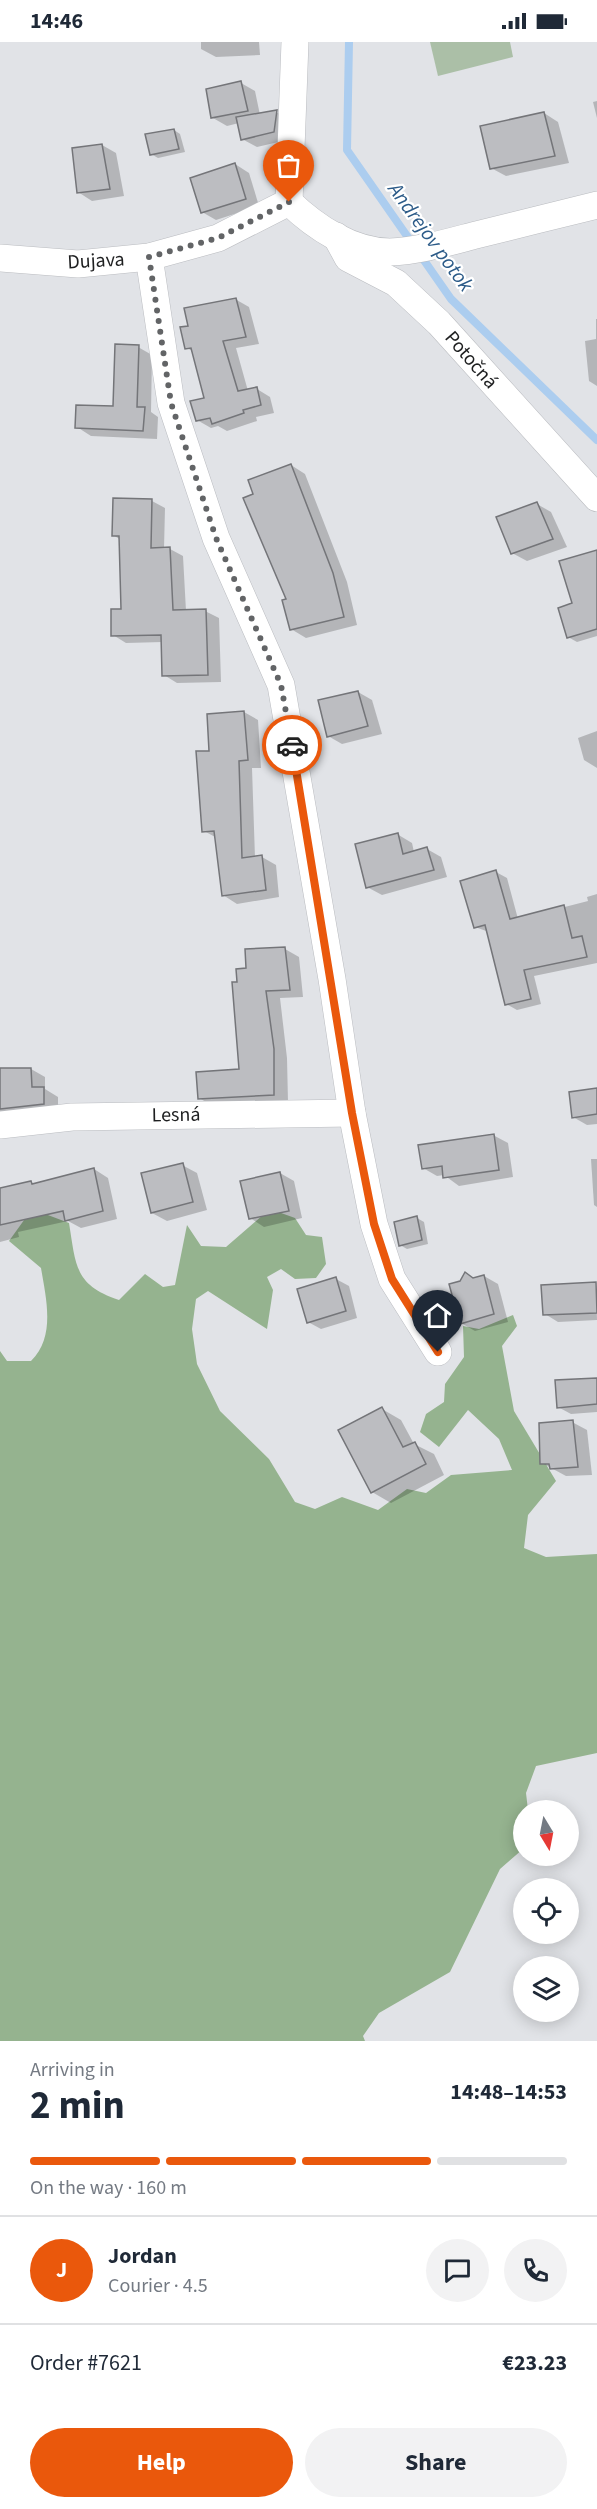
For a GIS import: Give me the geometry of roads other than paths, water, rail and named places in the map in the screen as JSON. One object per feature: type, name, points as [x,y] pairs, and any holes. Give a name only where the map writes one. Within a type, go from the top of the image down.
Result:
[{"type":"street","points":[[296,42],[289,202],[319,227],[362,247],[389,252],[437,245],[597,206]]},
{"type":"street","name":"Dujava","points":[[0,258],[78,264],[149,257],[218,238],[289,202]]},
{"type":"street","name":"Potočná","points":[[336,236],[348,258],[396,283],[439,323],[597,498]]},
{"type":"street","points":[[149,257],[171,403],[216,538],[281,685],[332,979],[352,1113],[374,1224],[392,1279],[438,1352]]},
{"type":"street","name":"Lesná","points":[[0,1125],[72,1117],[352,1113]]},
{"type":"waterway","name":"Andrejov potok","points":[[349,42],[347,150],[451,299],[597,440]]}]
